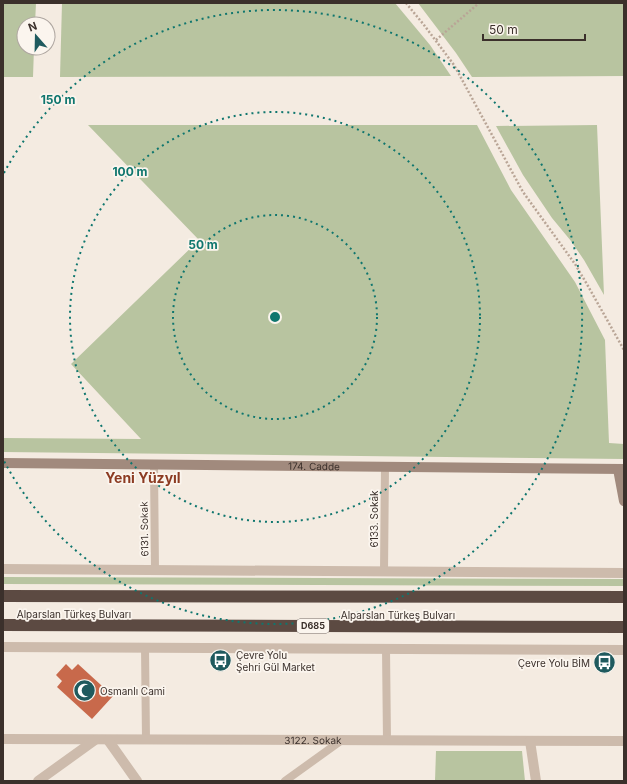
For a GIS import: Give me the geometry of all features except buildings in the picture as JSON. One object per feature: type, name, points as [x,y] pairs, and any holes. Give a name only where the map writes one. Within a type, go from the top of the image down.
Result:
[{"type":"highway","name":"Alparslan Türkeş Bulvarı","points":[[3,596],[624,597]]},
{"type":"highway","name":"Alparslan Türkeş Bulvarı","points":[[3,625],[624,627]]},
{"type":"street","name":"174. Cadde","points":[[3,463],[621,469]]},
{"type":"street","points":[[621,469],[624,501]]},
{"type":"street","points":[[3,569],[624,573]]},
{"type":"street","points":[[3,647],[624,650]]},
{"type":"street","name":"3122. Sokak","points":[[3,739],[624,741]]},
{"type":"street","points":[[38,781],[95,740]]},
{"type":"street","points":[[108,740],[137,781]]},
{"type":"street","points":[[530,740],[536,781]]},
{"type":"lane","name":"6131. Sokak","points":[[154,465],[155,570]]},
{"type":"lane","name":"6133. Sokak","points":[[384,467],[384,571]]},
{"type":"lane","points":[[145,647],[146,740]]},
{"type":"lane","points":[[386,649],[387,740]]},
{"type":"lane","points":[[285,781],[342,740]]},
{"type":"path","points":[[406,3],[436,40],[466,84],[495,142],[523,192],[578,270],[624,350]]},
{"type":"path","points":[[436,40],[479,3]]},
{"type":"green space","points":[[3,3],[36,3],[35,16],[16,16],[16,56],[34,56],[33,77],[3,77]]},
{"type":"green space","points":[[62,3],[395,3],[430,45],[451,76],[60,77]]},
{"type":"green space","points":[[418,3],[624,3],[624,76],[472,77],[456,53]]},
{"type":"green space","points":[[88,125],[477,125],[511,190],[575,282],[605,340],[609,443],[624,444],[624,459],[3,452],[3,438],[141,439],[71,364],[199,240]]},
{"type":"green space","points":[[597,125],[604,295],[584,260],[552,218],[523,175],[496,126]]},
{"type":"green space","points":[[3,577],[624,579],[624,586],[3,584]]},
{"type":"green space","points":[[436,751],[522,751],[525,781],[435,781]]},
{"type":"place","name":"Çevre Yolu Şehri Gül Market","points":[[220,661]]},
{"type":"place","name":"Çevre Yolu BİM","points":[[605,663]]},
{"type":"place","name":"Osmanlı Cami","points":[[85,691]]},
{"type":"district","name":"Yeni Yüzyıl","points":[[143,478]]}]
